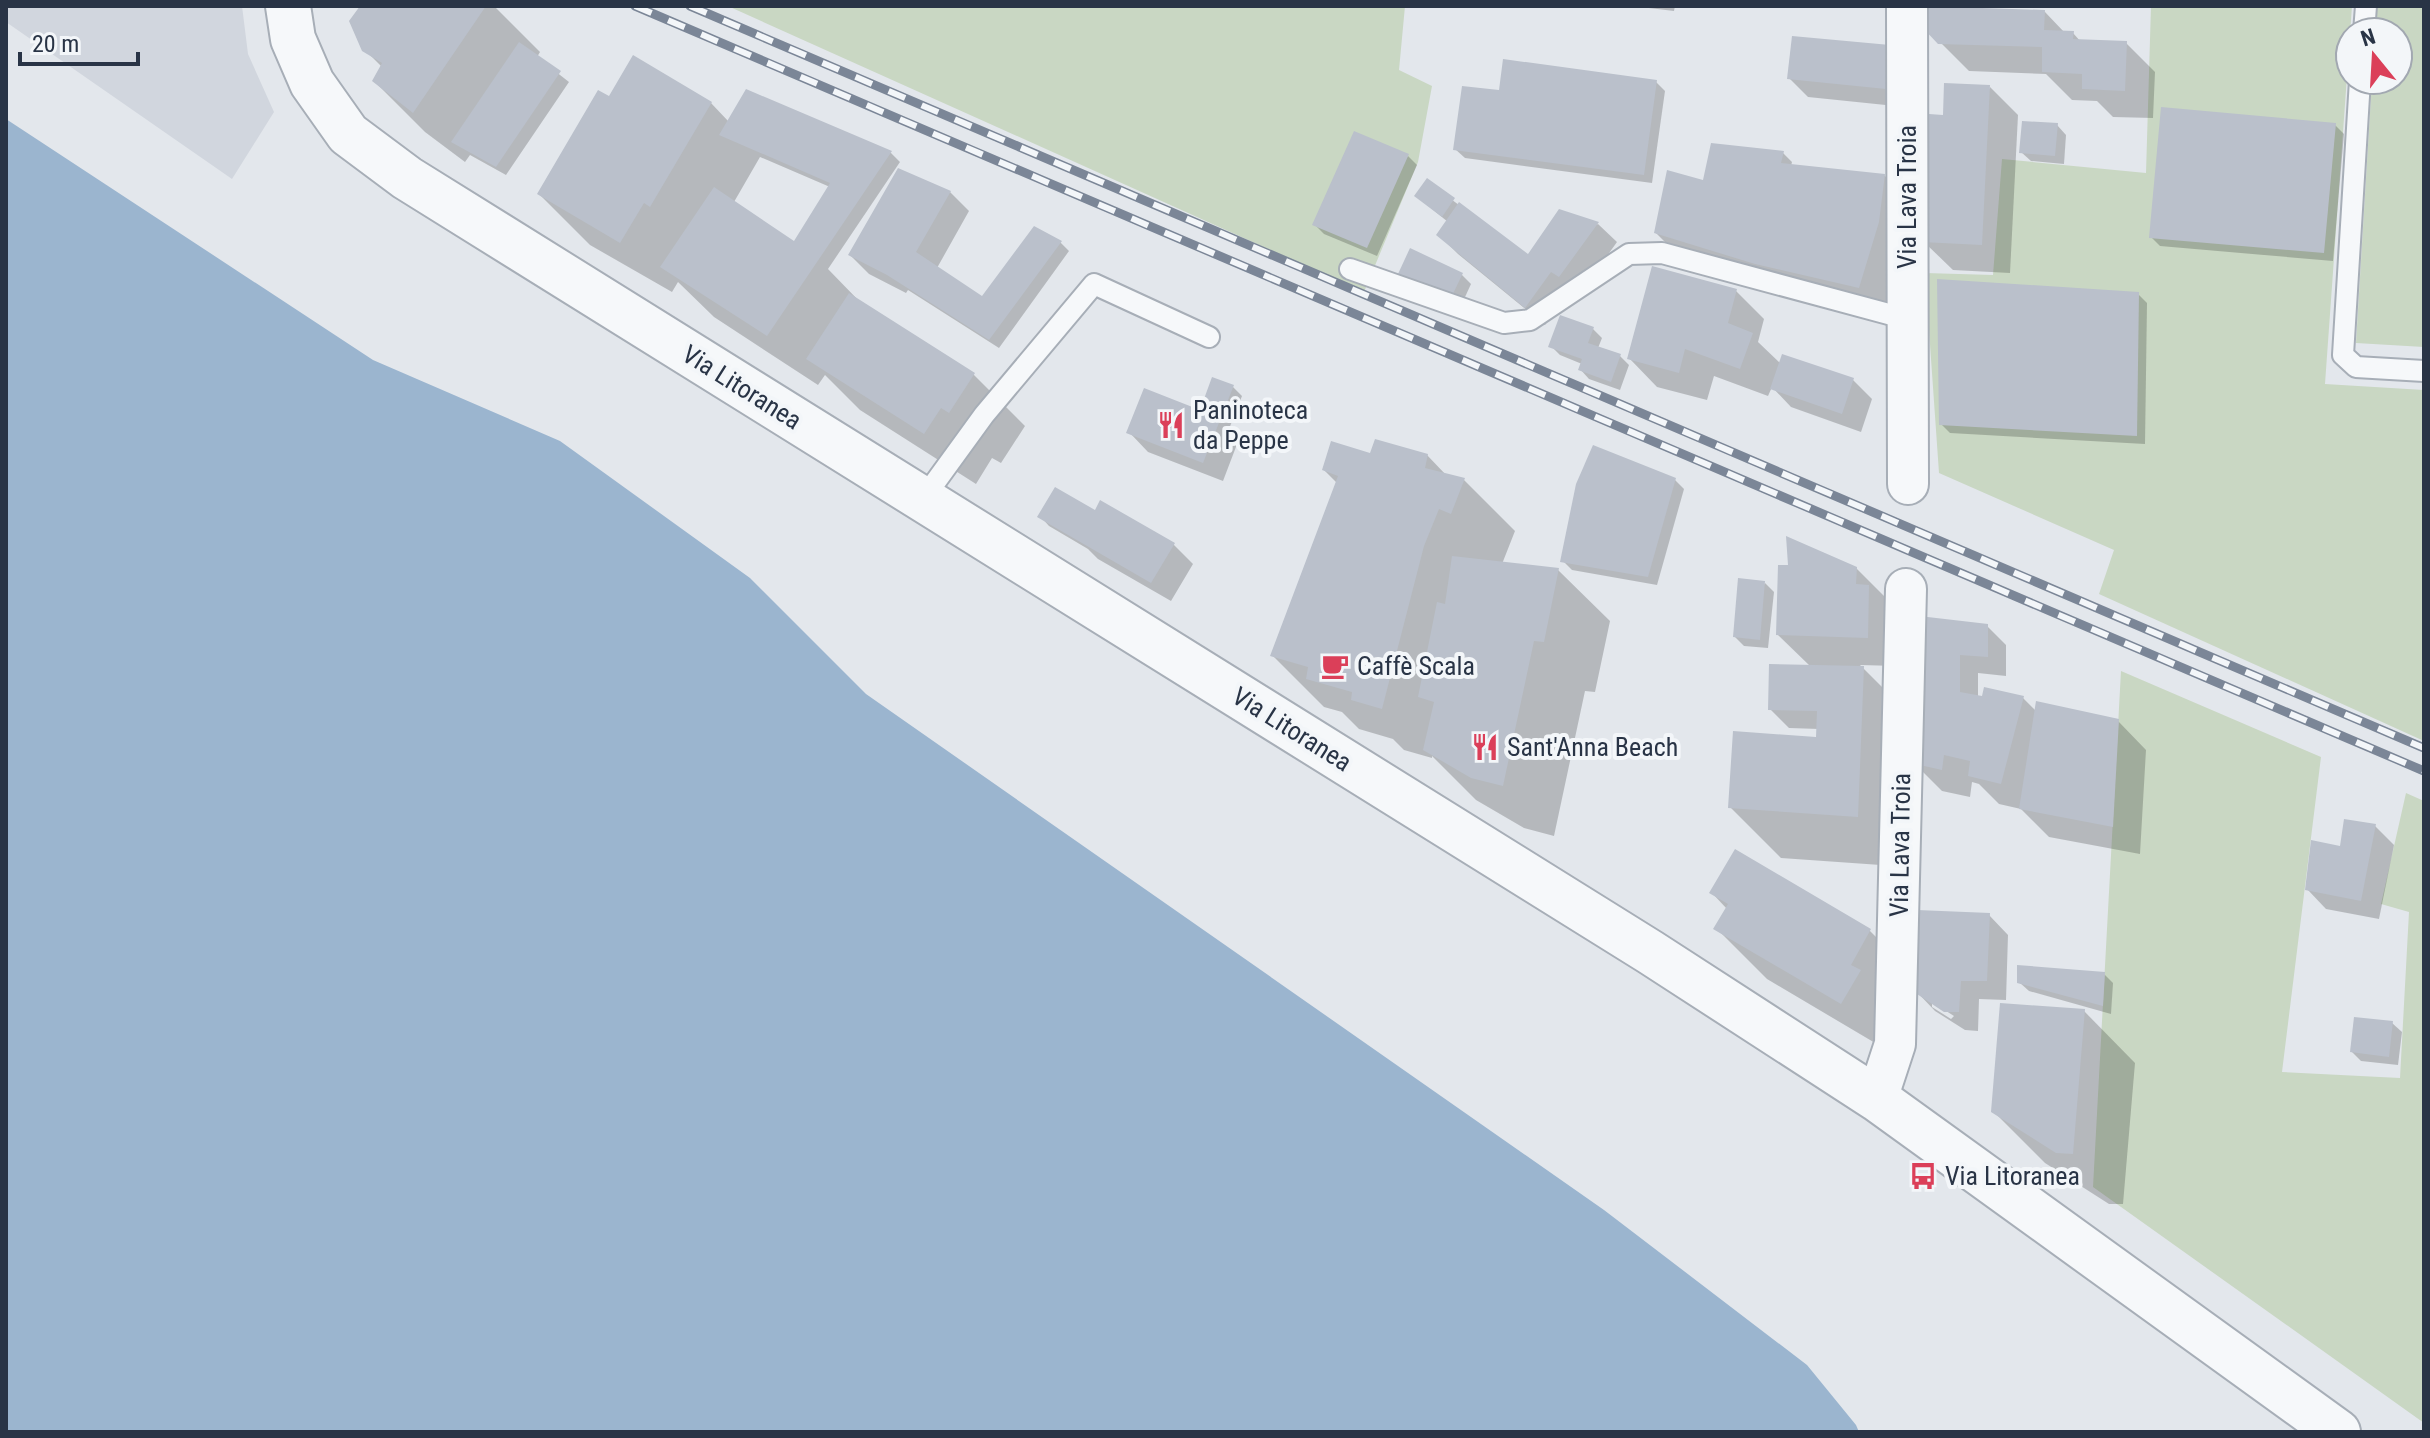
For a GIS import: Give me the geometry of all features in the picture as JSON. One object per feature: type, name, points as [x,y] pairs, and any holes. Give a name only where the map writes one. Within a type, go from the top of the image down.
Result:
[{"type":"street","name":"Via Litoranea","points":[[288,6],[293,39],[312,83],[348,134],[407,178],[1650,952],[1877,1099],[2338,1432]]},
{"type":"street","name":"Via Lava Troia","points":[[1907,6],[1908,484]]},
{"type":"street","name":"Via Lava Troia","points":[[1877,1099],[1895,1044],[1906,589]]},
{"type":"lane","points":[[2359,96],[2343,355],[2356,367],[2424,371]]},
{"type":"lane","points":[[1350,269],[1504,323],[1530,320],[1629,254],[1662,253],[1907,319]]},
{"type":"lane","points":[[923,499],[984,415],[1094,284],[1209,337]]},
{"type":"shaded area","points":[[6,6],[242,6],[248,54],[274,112],[232,179],[6,22]]},
{"type":"green space","points":[[1405,6],[1399,70],[1432,86],[1418,162],[1364,292],[730,7]]},
{"type":"green space","points":[[2151,6],[2352,6],[2351,16],[2334,16],[2334,96],[2346,96],[2325,384],[2424,390],[2424,741],[2099,594],[2114,550],[1939,473],[1925,273],[1993,275],[2002,159],[2146,173]]},
{"type":"green space","points":[[2376,6],[2424,6],[2424,347],[2356,343],[2371,96],[2414,96],[2414,16],[2376,16]]},
{"type":"green space","points":[[2121,671],[2321,757],[2282,1072],[2400,1078],[2409,912],[2381,904],[2406,793],[2424,801],[2424,1423],[2093,1187]]},
{"type":"water","points":[[6,119],[373,360],[560,441],[750,578],[866,694],[1604,1210],[1807,1365],[1859,1432],[6,1432]]},
{"type":"building","points":[[360,6],[486,6],[413,113],[372,81],[382,63],[362,51],[349,21]]},
{"type":"building","points":[[1923,6],[2045,10],[2044,30],[2074,31],[2073,39],[2127,41],[2125,91],[2082,89],[2082,74],[2042,72],[2042,47],[1938,44],[1922,27]]},
{"type":"building","points":[[1792,36],[1890,45],[1886,89],[1787,79]]},
{"type":"building","points":[[519,42],[561,71],[496,167],[451,142]]},
{"type":"building","points":[[633,55],[712,102],[650,207],[644,203],[620,243],[537,194],[598,90],[609,96]]},
{"type":"building","points":[[1503,59],[1657,80],[1644,175],[1453,150],[1462,86],[1499,90]]},
{"type":"building","points":[[1944,83],[1990,85],[1982,245],[1922,242],[1929,114],[1943,115]]},
{"type":"building","points":[[746,89],[892,151],[767,336],[660,267],[714,187],[794,241],[830,183],[719,135]]},
{"type":"building","points":[[2161,107],[2336,123],[2324,253],[2149,238]]},
{"type":"building","points":[[2022,121],[2058,123],[2055,156],[2019,153]]},
{"type":"building","points":[[1354,131],[1409,154],[1367,248],[1312,225]]},
{"type":"building","points":[[1711,143],[1784,151],[1781,163],[1885,174],[1879,222],[1859,288],[1755,264],[1654,233],[1667,170],[1703,180]]},
{"type":"building","points":[[898,168],[951,191],[916,252],[982,296],[1034,226],[1062,241],[989,340],[887,275],[848,255]]},
{"type":"building","points":[[1427,178],[1455,198],[1442,217],[1414,196]]},
{"type":"building","points":[[1459,202],[1528,254],[1559,209],[1599,222],[1559,277],[1551,272],[1525,308],[1436,235]]},
{"type":"building","points":[[1410,248],[1463,273],[1450,300],[1398,274]]},
{"type":"building","points":[[1652,266],[1737,289],[1728,323],[1753,333],[1740,369],[1685,349],[1679,373],[1627,359]]},
{"type":"building","points":[[1937,279],[2139,292],[2137,436],[1939,425]]},
{"type":"building","points":[[849,293],[975,373],[949,413],[941,408],[924,434],[806,359]]},
{"type":"building","points":[[1560,315],[1594,327],[1588,343],[1621,354],[1611,382],[1578,370],[1582,359],[1548,347]]},
{"type":"building","points":[[1782,354],[1854,378],[1842,414],[1770,389]]},
{"type":"building","points":[[1212,377],[1234,385],[1203,463],[1126,433],[1144,388],[1200,410]]},
{"type":"building","points":[[1375,439],[1428,454],[1425,468],[1465,478],[1451,514],[1439,509],[1424,546],[1382,709],[1351,700],[1352,692],[1306,679],[1308,667],[1270,656],[1338,476],[1322,470],[1331,441],[1370,453]]},
{"type":"building","points":[[1593,445],[1676,478],[1648,577],[1560,562],[1576,484]]},
{"type":"building","points":[[1055,487],[1095,510],[1100,500],[1175,543],[1151,583],[1037,517]]},
{"type":"building","points":[[1786,536],[1857,567],[1856,584],[1869,585],[1868,638],[1776,635],[1778,565],[1788,565]]},
{"type":"building","points":[[1452,556],[1559,568],[1544,642],[1534,641],[1503,786],[1471,778],[1423,750],[1434,702],[1418,697],[1437,602],[1445,604]]},
{"type":"building","points":[[1738,578],[1765,581],[1760,640],[1733,637]]},
{"type":"building","points":[[1919,616],[1988,624],[1988,657],[1960,655],[1960,692],[1982,696],[1984,687],[2024,696],[2001,784],[1968,776],[1970,761],[1944,755],[1942,770],[1911,763]]},
{"type":"building","points":[[1769,664],[1864,666],[1858,817],[1728,808],[1733,731],[1816,737],[1817,711],[1768,710]]},
{"type":"building","points":[[2036,701],[2119,719],[2113,827],[2019,809]]},
{"type":"building","points":[[2344,819],[2376,824],[2361,901],[2305,890],[2311,840],[2340,846]]},
{"type":"building","points":[[1735,849],[1871,929],[1851,965],[1861,970],[1841,1004],[1713,929],[1728,904],[1709,893]]},
{"type":"building","points":[[1917,910],[1990,913],[1987,981],[1961,981],[1959,1012],[1944,1012],[1914,992]]},
{"type":"building","points":[[2017,965],[2105,972],[2103,1006],[2017,983]]},
{"type":"building","points":[[2000,1003],[2085,1009],[2073,1154],[2056,1153],[1991,1112]]},
{"type":"building","points":[[2354,1017],[2393,1021],[2389,1057],[2350,1052]]},
{"type":"railway","points":[[635,6],[2424,771]]},
{"type":"railway","points":[[690,6],[2424,748]]},
{"type":"place","name":"Paninoteca da Peppe","points":[[1171,425]]},
{"type":"place","name":"Caffè Scala","points":[[1335,666]]},
{"type":"place","name":"Sant'Anna Beach","points":[[1485,747]]},
{"type":"place","name":"Via Litoranea","points":[[1923,1176]]}]
